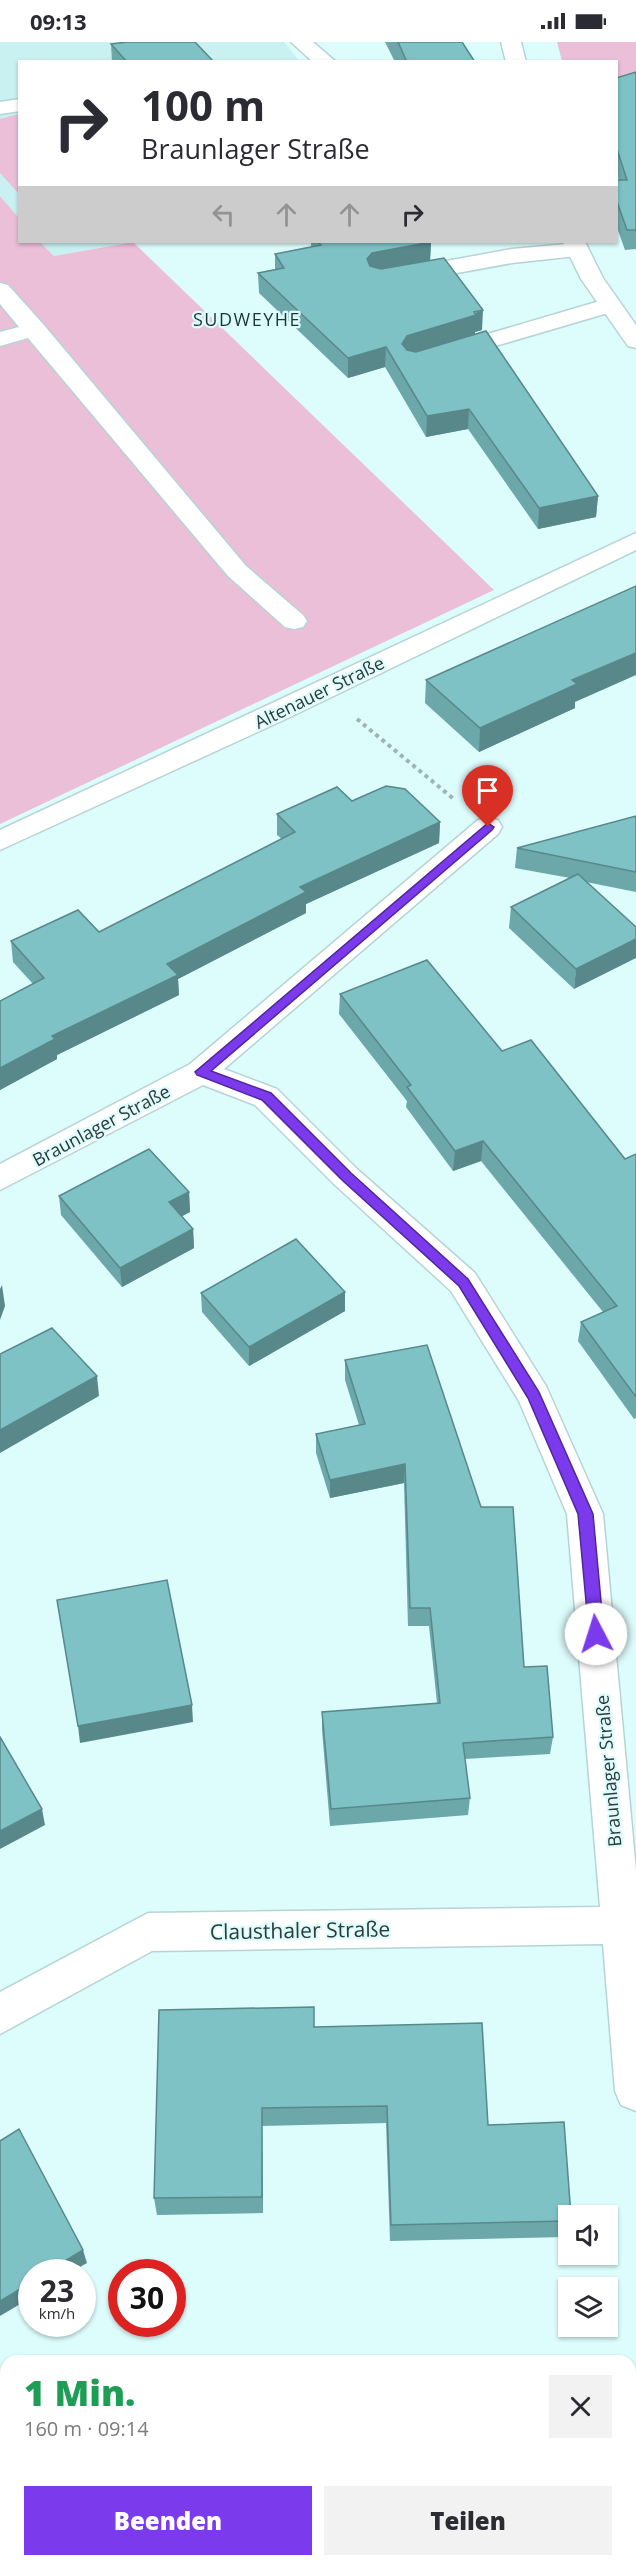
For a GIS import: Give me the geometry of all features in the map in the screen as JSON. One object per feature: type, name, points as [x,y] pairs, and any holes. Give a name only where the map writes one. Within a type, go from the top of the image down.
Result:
[{"type":"street","points":[[301,42],[324,60]]},
{"type":"street","points":[[511,42],[516,60]]},
{"type":"street","points":[[0,108],[18,105]]},
{"type":"street","points":[[391,278],[576,246],[592,279],[636,341]]},
{"type":"street","points":[[0,290],[237,571],[294,621]]},
{"type":"street","points":[[426,360],[610,305]]},
{"type":"street","points":[[0,339],[34,329]]},
{"type":"street","name":"Altenauer Straße","points":[[0,841],[324,690],[636,540]]},
{"type":"street","name":"Braunlager Straße","points":[[0,1178],[201,1072],[488,827]]},
{"type":"street","name":"Braunlager Straße","points":[[201,1072],[266,1097],[346,1177],[463,1282],[534,1396],[585,1514],[636,2091]]},
{"type":"street","name":"Clausthaler Straße","points":[[0,2014],[148,1932],[621,1925]]},
{"type":"path","points":[[324,690],[488,827]]},
{"type":"shaded area","points":[[0,42],[284,42],[298,60],[18,60],[18,217],[0,196]]},
{"type":"shaded area","points":[[557,42],[636,42],[636,83],[618,83],[618,60],[562,60]]},
{"type":"shaded area","points":[[18,114],[18,193],[0,173],[0,119]]},
{"type":"shaded area","points":[[0,196],[18,217],[18,243],[41,243],[54,256],[134,243],[494,590],[0,824]]},
{"type":"shaded area","points":[[41,243],[126,243],[54,256]]},
{"type":"building","points":[[195,42],[212,60],[125,60],[111,44]]},
{"type":"building","points":[[398,42],[462,42],[474,60],[406,60]]},
{"type":"building","points":[[636,72],[636,230],[627,230],[618,205],[618,180],[627,180],[618,152],[618,77]]},
{"type":"building","points":[[319,243],[426,243],[372,253],[367,259],[370,266],[381,269],[444,258],[483,310],[474,312],[476,315],[407,336],[402,344],[407,350],[416,352],[486,331],[598,496],[539,508],[469,409],[427,416],[386,347],[348,358],[258,273],[284,268],[275,254],[321,245]]},
{"type":"building","points":[[636,586],[636,653],[572,680],[577,684],[480,728],[426,680]]},
{"type":"building","points":[[386,786],[405,789],[440,822],[300,887],[306,892],[167,964],[178,975],[52,1036],[55,1039],[0,1068],[0,1001],[44,978],[11,941],[78,910],[99,932],[295,832],[277,814],[337,787],[352,801]]},
{"type":"building","points":[[636,816],[636,872],[517,848]]},
{"type":"building","points":[[578,874],[636,927],[636,939],[576,969],[511,907]]},
{"type":"building","points":[[427,960],[502,1051],[531,1040],[625,1159],[636,1154],[636,1397],[581,1322],[617,1306],[483,1141],[455,1151],[407,1087],[411,1085],[340,994]]},
{"type":"building","points":[[149,1149],[189,1192],[169,1202],[193,1229],[120,1268],[59,1196]]},
{"type":"building","points":[[296,1239],[345,1292],[249,1347],[201,1293]]},
{"type":"building","points":[[52,1328],[97,1376],[0,1430],[0,1354]]},
{"type":"building","points":[[427,1345],[481,1507],[513,1507],[524,1667],[547,1666],[553,1737],[463,1743],[470,1798],[331,1809],[322,1712],[440,1703],[430,1608],[410,1608],[405,1464],[330,1480],[316,1434],[365,1424],[345,1360]]},
{"type":"building","points":[[167,1580],[192,1705],[78,1726],[57,1600]]},
{"type":"building","points":[[0,1737],[42,1809],[0,1831]]},
{"type":"building","points":[[314,2007],[314,2027],[482,2023],[488,2125],[564,2122],[570,2205],[558,2205],[558,2221],[391,2225],[387,2106],[262,2108],[262,2197],[154,2198],[159,2010]]},
{"type":"building","points":[[19,2129],[83,2250],[68,2259],[18,2259],[18,2290],[0,2301],[0,2141]]},
{"type":"district","name":"SUDWEYHE","points":[[247,319]]},
{"type":"route","points":[[488,827],[201,1072],[266,1097],[346,1177],[463,1282],[534,1396],[585,1514],[596,1634]]}]
